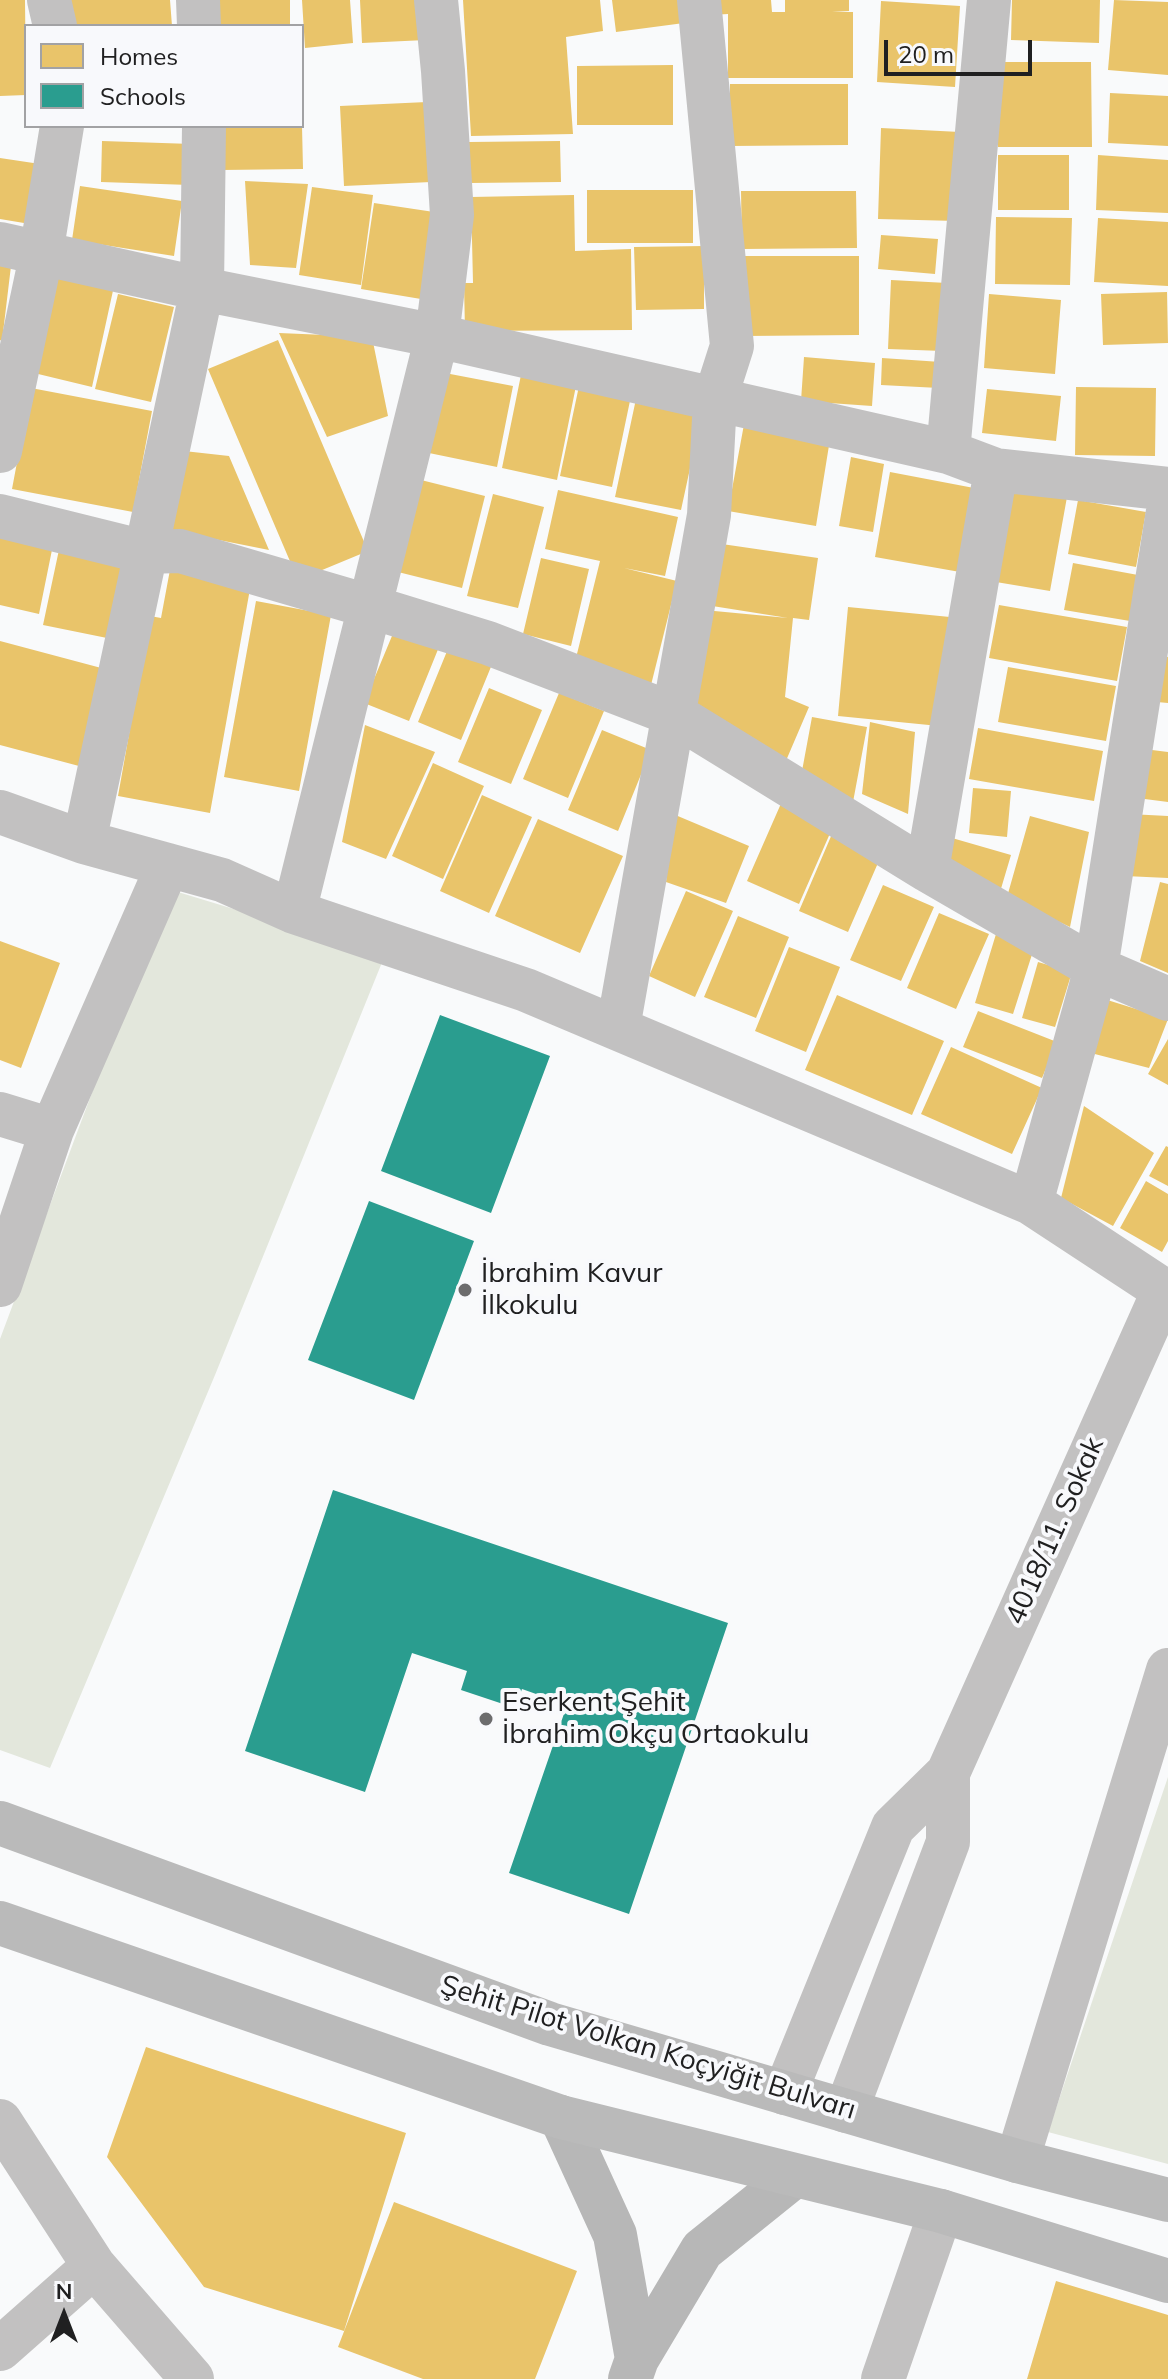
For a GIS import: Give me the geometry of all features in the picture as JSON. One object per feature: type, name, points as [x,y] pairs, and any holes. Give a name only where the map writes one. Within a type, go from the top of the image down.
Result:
[{"type":"main road","name":"Şehit Pilot Volkan Koçyiğit Bulvarı","points":[[0,1823],[550,2024],[1017,2161],[1168,2200]]},
{"type":"main road","points":[[0,1923],[561,2117],[941,2211],[1168,2281]]},
{"type":"street","points":[[49,0],[55,24]]},
{"type":"street","points":[[198,0],[199,24]]},
{"type":"street","points":[[294,912],[437,336],[452,215],[436,0]]},
{"type":"street","points":[[618,1028],[709,515],[715,399],[732,346],[699,0]]},
{"type":"street","points":[[948,452],[989,0]]},
{"type":"street","points":[[0,451],[21,248],[61,128]]},
{"type":"street","points":[[84,842],[202,289],[204,128]]},
{"type":"street","points":[[21,248],[202,289],[437,336],[948,452],[996,470],[1168,489]]},
{"type":"street","points":[[927,870],[996,470]]},
{"type":"street","points":[[1031,1203],[1096,968],[1168,511]]},
{"type":"street","points":[[0,516],[145,552],[180,551],[368,606],[488,643],[675,715],[927,870],[1096,968],[1168,999]]},
{"type":"street","points":[[0,812],[84,842],[222,880],[294,912],[526,990],[1031,1203],[1166,1291]]},
{"type":"street","points":[[0,1285],[52,1130],[168,865]]},
{"type":"street","points":[[0,1114],[52,1130]]},
{"type":"street","name":"4018/11. Sokak","points":[[785,2093],[893,1827],[948,1773],[1166,1291]]},
{"type":"street","points":[[1017,2161],[1168,1670]]},
{"type":"street","name":"4018/11. Sokak","points":[[846,2111],[948,1842],[948,1773]]},
{"type":"street","points":[[561,2117],[615,2235],[633,2369]]},
{"type":"street","points":[[0,2121],[94,2266],[192,2379]]},
{"type":"street","points":[[633,2369],[702,2250],[794,2176]]},
{"type":"street","points":[[883,2379],[941,2211]]},
{"type":"street","points":[[0,2349],[94,2266]]},
{"type":"shaded area","points":[[168,889],[385,955],[215,1375],[50,1768],[0,1750],[0,1339]]},
{"type":"shaded area","points":[[1168,1777],[1168,2164],[1048,2132]]},
{"type":"building: Homes","points":[[0,0],[25,0],[24,95],[0,96]]},
{"type":"building: Homes","points":[[66,0],[170,0],[172,24],[68,24]]},
{"type":"building: Homes","points":[[214,0],[290,0],[290,24],[215,24]]},
{"type":"building: Homes","points":[[302,0],[350,0],[353,43],[305,48]]},
{"type":"building: Homes","points":[[360,0],[424,0],[426,40],[362,43]]},
{"type":"building: Homes","points":[[463,0],[600,0],[603,31],[566,37],[573,134],[471,136]]},
{"type":"building: Homes","points":[[612,0],[681,0],[684,23],[616,32]]},
{"type":"building: Homes","points":[[709,0],[771,0],[772,12],[785,12],[785,0],[849,0],[849,11],[832,12],[853,12],[853,78],[728,78],[728,14],[710,15]]},
{"type":"building: Homes","points":[[1012,0],[1100,0],[1099,43],[1011,40]]},
{"type":"building: Homes","points":[[1114,0],[1168,2],[1168,75],[1108,70]]},
{"type":"building: Homes","points":[[881,1],[960,6],[955,87],[877,82]]},
{"type":"building: Homes","points":[[997,62],[1091,62],[1092,147],[998,147]]},
{"type":"building: Homes","points":[[673,65],[673,125],[577,125],[577,66]]},
{"type":"building: Homes","points":[[730,84],[848,84],[848,145],[730,146]]},
{"type":"building: Homes","points":[[1110,93],[1168,96],[1168,146],[1108,143]]},
{"type":"building: Homes","points":[[427,102],[431,182],[344,186],[340,106]]},
{"type":"building: Homes","points":[[222,128],[302,128],[303,169],[222,170]]},
{"type":"building: Homes","points":[[881,128],[960,132],[957,221],[878,219]]},
{"type":"building: Homes","points":[[102,141],[192,144],[190,185],[101,182]]},
{"type":"building: Homes","points":[[560,141],[561,182],[470,183],[469,142]]},
{"type":"building: Homes","points":[[998,155],[1069,155],[1069,210],[998,210]]},
{"type":"building: Homes","points":[[1098,155],[1168,160],[1168,213],[1096,210]]},
{"type":"building: Homes","points":[[0,158],[40,164],[30,224],[0,219]]},
{"type":"building: Homes","points":[[245,181],[308,184],[296,268],[250,265]]},
{"type":"building: Homes","points":[[80,186],[182,201],[174,256],[72,240]]},
{"type":"building: Homes","points":[[312,187],[373,195],[361,285],[299,275]]},
{"type":"building: Homes","points":[[587,190],[693,190],[693,243],[587,243]]},
{"type":"building: Homes","points":[[741,191],[856,191],[857,248],[742,249]]},
{"type":"building: Homes","points":[[574,195],[575,251],[631,249],[632,330],[465,331],[464,283],[473,283],[471,197]]},
{"type":"building: Homes","points":[[374,203],[434,212],[421,299],[361,289]]},
{"type":"building: Homes","points":[[996,217],[1072,218],[1070,285],[995,284]]},
{"type":"building: Homes","points":[[1098,218],[1168,222],[1168,286],[1094,282]]},
{"type":"building: Homes","points":[[881,235],[938,239],[935,274],[878,269]]},
{"type":"building: Homes","points":[[704,246],[704,309],[636,310],[634,247]]},
{"type":"building: Homes","points":[[745,256],[859,256],[859,335],[745,336]]},
{"type":"building: Homes","points":[[0,265],[11,266],[2,341],[0,340]]},
{"type":"building: Homes","points":[[57,273],[114,286],[92,387],[34,373]]},
{"type":"building: Homes","points":[[891,280],[947,283],[943,351],[888,349]]},
{"type":"building: Homes","points":[[1167,292],[1168,343],[1103,345],[1101,294]]},
{"type":"building: Homes","points":[[118,294],[174,307],[151,402],[95,389]]},
{"type":"building: Homes","points":[[989,294],[1061,300],[1055,374],[984,368]]},
{"type":"building: Homes","points":[[279,333],[372,337],[388,416],[327,437]]},
{"type":"building: Homes","points":[[278,340],[368,551],[298,580],[208,369]]},
{"type":"building: Homes","points":[[804,357],[875,363],[872,406],[801,401]]},
{"type":"building: Homes","points":[[882,358],[941,362],[939,388],[881,385]]},
{"type":"building: Homes","points":[[522,370],[577,381],[557,480],[502,468]]},
{"type":"building: Homes","points":[[445,373],[513,386],[497,467],[429,453]]},
{"type":"building: Homes","points":[[579,386],[631,396],[612,487],[560,476]]},
{"type":"building: Homes","points":[[1076,387],[1156,388],[1155,456],[1075,455]]},
{"type":"building: Homes","points":[[31,388],[152,411],[133,512],[12,489]]},
{"type":"building: Homes","points":[[987,389],[1061,396],[1056,441],[982,433]]},
{"type":"building: Homes","points":[[636,399],[702,413],[681,510],[615,497]]},
{"type":"building: Homes","points":[[745,419],[831,433],[816,526],[728,511]]},
{"type":"building: Homes","points":[[184,451],[229,456],[269,550],[169,530]]},
{"type":"building: Homes","points":[[851,457],[884,464],[873,532],[839,526]]},
{"type":"building: Homes","points":[[890,472],[974,488],[960,572],[875,557]]},
{"type":"building: Homes","points":[[421,480],[485,496],[462,588],[398,572]]},
{"type":"building: Homes","points":[[1013,488],[1067,497],[1050,591],[996,582]]},
{"type":"building: Homes","points":[[558,490],[678,517],[665,576],[624,568],[677,581],[650,689],[573,670],[600,561],[545,549]]},
{"type":"building: Homes","points":[[493,494],[544,507],[518,608],[467,596]]},
{"type":"building: Homes","points":[[1078,500],[1146,512],[1136,567],[1068,554]]},
{"type":"building: Homes","points":[[0,523],[55,535],[39,614],[0,605]]},
{"type":"building: Homes","points":[[715,543],[818,558],[809,620],[793,618],[785,697],[809,707],[785,763],[693,721],[704,610],[788,618],[706,605]]},
{"type":"building: Homes","points":[[60,545],[124,558],[107,638],[43,625]]},
{"type":"building: Homes","points":[[541,558],[589,569],[571,646],[523,634]]},
{"type":"building: Homes","points":[[172,559],[253,572],[210,813],[118,796],[150,616],[161,618]]},
{"type":"building: Homes","points":[[1073,563],[1138,575],[1130,621],[1064,610]]},
{"type":"building: Homes","points":[[256,601],[331,615],[299,791],[224,777]]},
{"type":"building: Homes","points":[[999,605],[1127,627],[1117,681],[989,658]]},
{"type":"building: Homes","points":[[848,607],[950,617],[939,726],[838,716]]},
{"type":"building: Homes","points":[[397,624],[441,642],[409,721],[364,703]]},
{"type":"building: Homes","points":[[452,639],[495,657],[461,740],[418,722]]},
{"type":"building: Homes","points":[[0,641],[105,669],[79,766],[0,745]]},
{"type":"building: Homes","points":[[1163,656],[1168,657],[1168,703],[1157,702]]},
{"type":"building: Homes","points":[[1008,667],[1116,686],[1106,741],[998,722]]},
{"type":"building: Homes","points":[[489,688],[542,710],[511,784],[458,762]]},
{"type":"building: Homes","points":[[559,693],[604,711],[568,798],[523,779]]},
{"type":"building: Homes","points":[[812,717],[867,727],[853,802],[802,771]]},
{"type":"building: Homes","points":[[870,722],[915,732],[908,814],[862,794]]},
{"type":"building: Homes","points":[[365,725],[435,752],[386,859],[342,842]]},
{"type":"building: Homes","points":[[978,728],[1103,751],[1094,801],[969,779]]},
{"type":"building: Homes","points":[[602,730],[651,750],[618,831],[568,810]]},
{"type":"building: Homes","points":[[1144,749],[1168,752],[1168,802],[1137,798]]},
{"type":"building: Homes","points":[[433,763],[484,786],[443,879],[392,856]]},
{"type":"building: Homes","points":[[973,788],[1011,791],[1007,837],[969,833]]},
{"type":"building: Homes","points":[[482,795],[532,817],[489,913],[440,891]]},
{"type":"building: Homes","points":[[783,799],[835,822],[799,904],[747,881]]},
{"type":"building: Homes","points":[[673,814],[749,846],[726,903],[666,882]]},
{"type":"building: Homes","points":[[1129,814],[1168,816],[1168,878],[1125,876]]},
{"type":"building: Homes","points":[[1030,816],[1089,832],[1070,927],[1007,897]]},
{"type":"building: Homes","points":[[538,819],[623,856],[580,953],[495,916]]},
{"type":"building: Homes","points":[[832,834],[881,856],[848,932],[799,911]]},
{"type":"building: Homes","points":[[952,838],[1011,855],[1000,892],[944,869]]},
{"type":"building: Homes","points":[[1160,882],[1168,884],[1168,973],[1140,961]]},
{"type":"building: Homes","points":[[883,885],[934,907],[901,981],[850,960]]},
{"type":"building: Homes","points":[[686,891],[733,911],[695,997],[649,976]]},
{"type":"building: Homes","points":[[939,913],[989,934],[956,1009],[907,988]]},
{"type":"building: Homes","points":[[738,916],[789,937],[756,1018],[704,997]]},
{"type":"building: Homes","points":[[996,934],[1035,945],[1013,1014],[975,1003]]},
{"type":"building: Homes","points":[[0,941],[60,963],[21,1068],[0,1060]]},
{"type":"building: Homes","points":[[789,947],[840,967],[806,1052],[755,1031]]},
{"type":"building: Homes","points":[[1038,962],[1072,972],[1055,1027],[1022,1018]]},
{"type":"building: Homes","points":[[837,995],[944,1041],[912,1115],[805,1070]]},
{"type":"building: Homes","points":[[1101,998],[1168,1019],[1149,1068],[1087,1052]]},
{"type":"building: Homes","points":[[978,1011],[1057,1042],[1042,1078],[963,1047]]},
{"type":"building: Homes","points":[[1168,1039],[1168,1085],[1148,1074]]},
{"type":"building: Homes","points":[[951,1047],[1042,1088],[1012,1154],[921,1114]]},
{"type":"building: Homes","points":[[1084,1106],[1154,1153],[1113,1226],[1061,1198]]},
{"type":"building: Homes","points":[[1168,1147],[1168,1186],[1149,1176]]},
{"type":"building: Homes","points":[[1146,1181],[1168,1194],[1168,1241],[1162,1252],[1120,1228]]},
{"type":"building: Homes","points":[[146,2047],[406,2133],[344,2331],[204,2287],[107,2157]]},
{"type":"building: Homes","points":[[394,2202],[577,2271],[535,2379],[423,2379],[338,2347]]},
{"type":"building: Homes","points":[[1056,2281],[1168,2315],[1168,2379],[1027,2379]]},
{"type":"building: Schools","points":[[440,1015],[550,1056],[491,1213],[381,1171]]},
{"type":"building: Schools","name":"İbrahim Kavur İlkokulu","points":[[369,1201],[474,1241],[414,1400],[308,1360]]},
{"type":"building: Schools","points":[[333,1490],[728,1623],[629,1914],[509,1873],[567,1705],[522,1689],[515,1708],[461,1690],[467,1671],[412,1653],[365,1792],[245,1751]]},
{"type":"place","name":"İbrahim Kavur İlkokulu","points":[[465,1290]]},
{"type":"place","name":"Eserkent Şehit İbrahim Okçu Ortaokulu","points":[[486,1719]]}]
